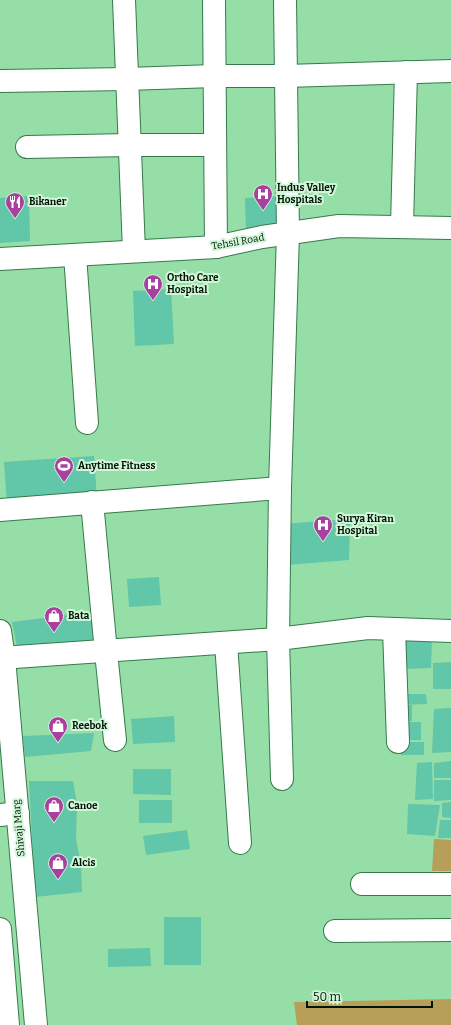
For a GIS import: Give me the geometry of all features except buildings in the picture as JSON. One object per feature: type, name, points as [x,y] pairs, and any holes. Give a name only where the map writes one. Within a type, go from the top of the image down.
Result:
[{"type":"street","points":[[124,0],[134,251]]},
{"type":"street","points":[[214,0],[216,247]]},
{"type":"street","points":[[282,779],[278,639],[280,488],[288,233],[285,0]]},
{"type":"street","points":[[0,81],[127,80],[214,76],[286,76],[451,71]]},
{"type":"street","points":[[402,226],[406,72]]},
{"type":"street","points":[[27,147],[215,145]]},
{"type":"street","name":"Tehsil Road","points":[[0,259],[216,247],[262,237],[339,226],[451,228]]},
{"type":"street","points":[[75,255],[87,423]]},
{"type":"street","points":[[0,510],[280,488]]},
{"type":"street","points":[[92,502],[115,740]]},
{"type":"street","points":[[2,658],[278,639],[368,628],[451,631]]},
{"type":"street","points":[[394,629],[398,742]]},
{"type":"street","name":"Shivaji Marg","points":[[0,631],[9,814],[36,1025]]},
{"type":"street","points":[[226,643],[240,843]]},
{"type":"street","points":[[362,884],[451,884]]},
{"type":"street","points":[[0,929],[5,1016]]},
{"type":"street","points":[[335,931],[451,930]]},
{"type":"shaded area","points":[[434,839],[451,840],[451,871],[432,871]]},
{"type":"shaded area","points":[[451,999],[451,1025],[297,1025],[294,1002]]},
{"type":"place","name":"Indus Valley Hospitals","points":[[263,211]]},
{"type":"place","name":"Bikaner","points":[[15,219]]},
{"type":"place","name":"Ortho Care Hospital","points":[[153,301]]},
{"type":"place","name":"Anytime Fitness","points":[[64,483]]},
{"type":"place","name":"Surya Kiran Hospital","points":[[323,542]]},
{"type":"place","name":"Bata","points":[[54,633]]},
{"type":"place","name":"Reebok","points":[[58,743]]},
{"type":"place","name":"Canoe","points":[[54,823]]},
{"type":"place","name":"Alcis","points":[[58,880]]}]
